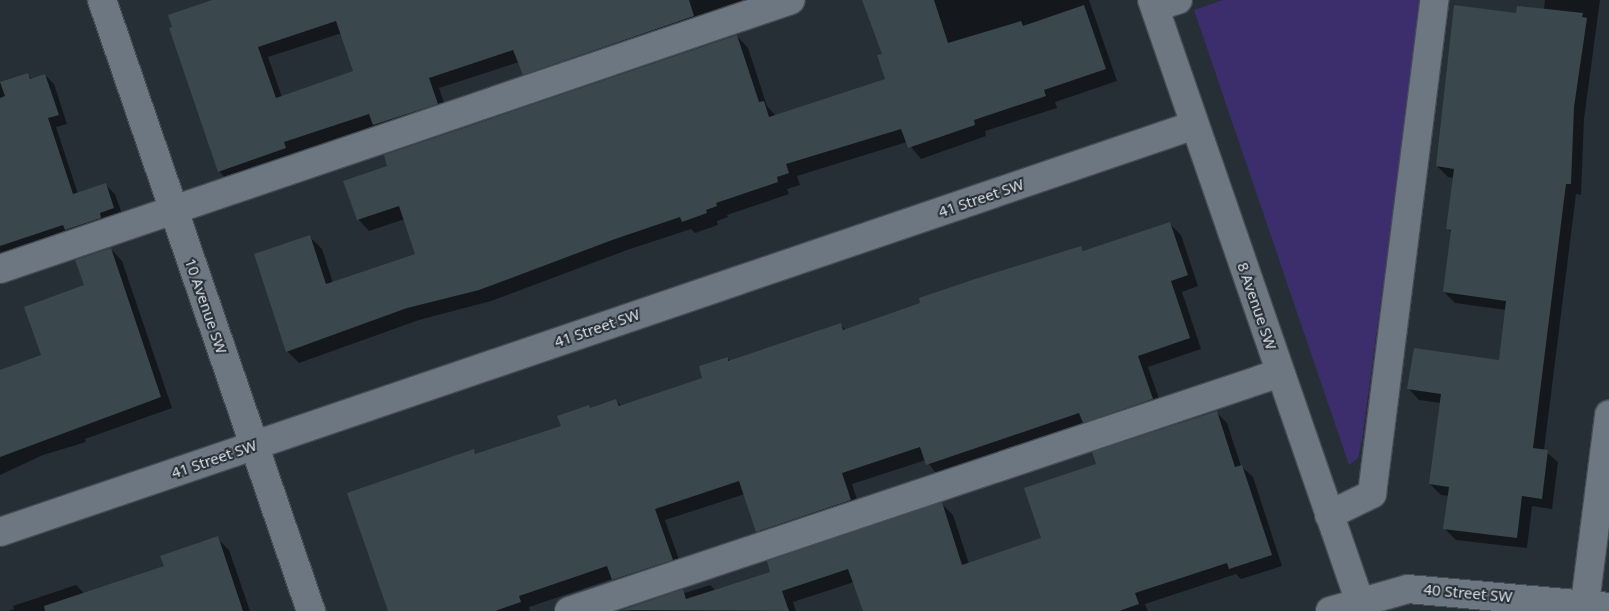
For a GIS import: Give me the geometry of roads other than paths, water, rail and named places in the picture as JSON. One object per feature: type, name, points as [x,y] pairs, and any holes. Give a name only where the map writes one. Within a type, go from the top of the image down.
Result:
[{"type":"street","name":"10 Avenue SW","points":[[102,0],[311,611]]},
{"type":"street","points":[[0,269],[791,0]]},
{"type":"street","points":[[1329,514],[1372,494],[1434,0]]},
{"type":"street","name":"8 Avenue SW","points":[[1162,2],[1195,125],[1361,606]]},
{"type":"street","name":"41 Street SW","points":[[0,532],[1195,125]]},
{"type":"street","points":[[569,611],[1280,373]]},
{"type":"street","points":[[1592,608],[1609,415]]},
{"type":"street","name":"40 Street SW","points":[[1330,611],[1361,606],[1408,588],[1592,608]]}]
